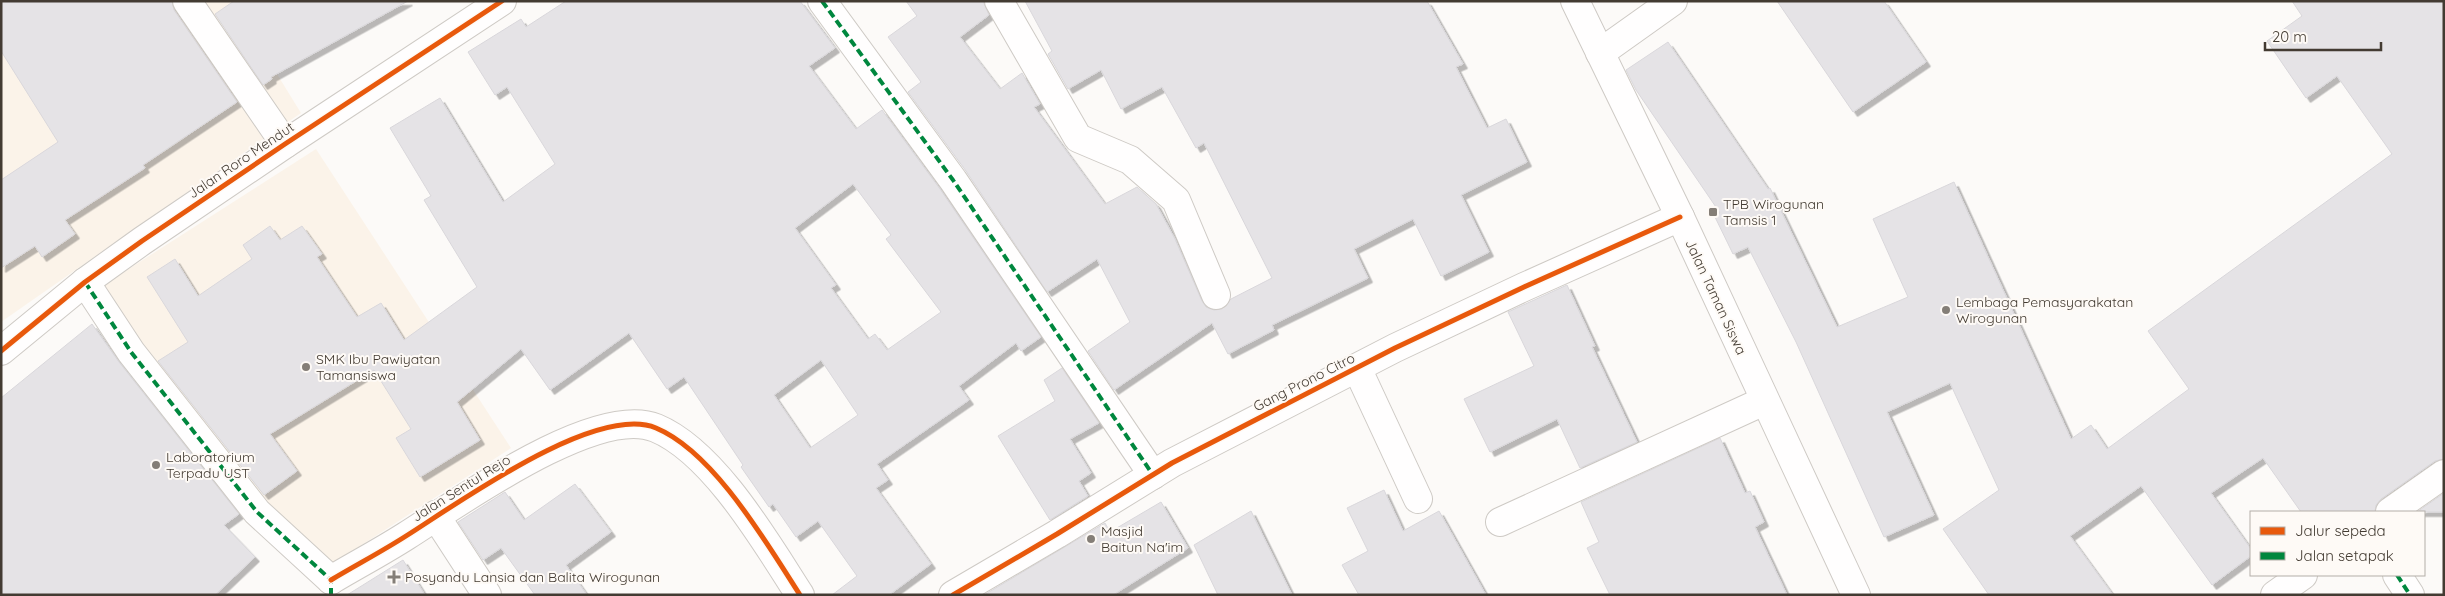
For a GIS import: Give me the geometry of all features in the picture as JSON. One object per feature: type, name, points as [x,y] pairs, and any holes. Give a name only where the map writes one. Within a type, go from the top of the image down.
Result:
[{"type":"street","points":[[187,1],[285,144]]},
{"type":"street","name":"Jalan Roro Mendut","points":[[1,351],[85,282],[285,144],[502,1]]},
{"type":"street","points":[[822,1],[952,180],[1153,475]]},
{"type":"street","points":[[999,1],[1078,138],[1130,160],[1176,200],[1216,296]]},
{"type":"street","name":"Jalan Taman Siswa","points":[[1575,1],[1680,217],[1764,401],[1856,595]]},
{"type":"street","points":[[1600,53],[1673,1]]},
{"type":"street","name":"Gang Prono Citro","points":[[953,595],[1153,475],[1357,368],[1516,291],[1680,217]]},
{"type":"street","name":"Jalan Sentul Rejo","points":[[85,282],[131,352],[257,512],[331,587],[435,515],[514,467],[575,438],[617,426],[655,427],[693,451],[738,502],[800,595]]},
{"type":"street","points":[[1357,368],[1418,500]]},
{"type":"street","points":[[1500,522],[1764,401]]},
{"type":"street","points":[[2391,511],[2444,474]]},
{"type":"street","points":[[435,515],[487,595]]},
{"type":"street","points":[[2276,595],[2302,576]]},
{"type":"street","points":[[2398,576],[2410,595]]},
{"type":"shaded area","points":[[1,1],[232,1],[301,113],[1,322]]},
{"type":"shaded area","name":"SMK Ibu Pawiyatan Tamansiswa","points":[[316,149],[511,448],[331,565],[267,515],[99,288]]},
{"type":"building","points":[[1,1],[172,1],[174,10],[237,102],[143,165],[145,168],[65,220],[75,234],[42,257],[35,246],[1,268],[1,180],[58,142],[1,51]]},
{"type":"building","points":[[234,1],[408,1],[271,77],[272,79],[263,85],[215,14]]},
{"type":"building","points":[[566,1],[800,1],[835,48],[809,66],[856,129],[882,110],[940,189],[1041,337],[1021,351],[1016,343],[959,386],[969,400],[877,464],[888,480],[876,488],[931,564],[889,595],[832,595],[857,576],[818,521],[796,537],[773,504],[769,507],[741,467],[743,465],[684,377],[667,389],[629,333],[550,390],[521,349],[457,402],[480,440],[420,477],[396,438],[411,429],[374,370],[270,434],[297,471],[264,495],[158,361],[188,342],[147,277],[175,259],[198,296],[252,259],[243,245],[270,226],[280,240],[302,226],[322,254],[317,257],[357,317],[381,303],[404,340],[477,287],[424,200],[431,196],[390,128],[440,98],[503,202],[555,164],[507,87],[495,95],[468,52],[521,19],[526,27]],"holes":[[[853,184],[891,235],[886,239],[941,312],[887,350],[875,334],[868,339],[831,288],[836,285],[795,228]],[[821,360],[858,415],[810,448],[774,395]]]},
{"type":"building","points":[[906,1],[983,1],[989,15],[960,37],[1000,89],[1022,73],[1040,104],[1034,107],[1105,204],[1137,187],[1156,204],[1175,239],[1202,301],[1206,307],[1214,310],[1222,309],[1231,299],[1272,278],[1204,143],[1196,148],[1162,87],[1121,109],[1101,70],[1068,89],[1048,54],[1052,51],[1025,1],[1427,1],[1463,64],[1456,67],[1487,128],[1506,119],[1527,162],[1461,195],[1489,252],[1441,276],[1413,219],[1354,249],[1368,278],[1272,325],[1274,330],[1228,354],[1212,323],[1114,390],[1088,351],[1130,322],[1097,259],[1047,292],[966,171],[908,92],[921,82],[888,37],[917,16]]},
{"type":"building","points":[[1777,1],[1884,1],[1926,62],[1853,112]]},
{"type":"building","points":[[2292,1],[2444,1],[2444,459],[2435,461],[2381,499],[2376,505],[2375,511],[2300,511],[2263,458],[2211,493],[2250,548],[2250,557],[2212,585],[2141,486],[2070,536],[2113,595],[1989,595],[1943,529],[1999,490],[1950,383],[1887,412],[1934,515],[1884,537],[1796,342],[1748,247],[1733,254],[1714,215],[1720,213],[1636,90],[1626,70],[1668,42],[1768,189],[1770,188],[1837,327],[1908,297],[1873,219],[1954,182],[2071,439],[2091,425],[2107,449],[2189,389],[2148,331],[2392,154],[2337,76],[2306,98],[2267,41],[2302,16]]},
{"type":"building","points":[[1567,285],[1595,346],[1592,347],[1637,442],[1580,468],[1557,419],[1490,452],[1464,399],[1534,366],[1508,312]]},
{"type":"building","points":[[92,324],[119,362],[239,514],[224,525],[255,557],[215,595],[1,595],[1,398]]},
{"type":"building","points":[[1062,368],[1099,423],[1070,439],[1091,473],[1079,481],[1088,496],[1050,520],[998,436],[1055,401],[1044,380]]},
{"type":"building","points":[[1720,438],[1745,493],[1750,491],[1764,522],[1755,527],[1787,595],[1610,595],[1587,548],[1599,542],[1581,502]]},
{"type":"building","points":[[575,484],[611,532],[566,565],[587,595],[535,595],[501,548],[483,560],[458,522],[505,492],[524,520]]},
{"type":"building","points":[[1384,490],[1403,531],[1439,511],[1486,595],[1359,595],[1342,565],[1368,551],[1347,508]]},
{"type":"building","points":[[2444,493],[2444,512],[2418,511]]},
{"type":"building","points":[[1161,502],[1188,548],[1113,595],[984,595],[1105,523],[1110,532]]},
{"type":"building","points":[[1251,511],[1292,595],[1218,595],[1194,545]]},
{"type":"building","name":"Posyandu Lansia dan Balita Wirogunan","points":[[403,560],[425,595],[347,595]]},
{"type":"marked path","points":[[822,1],[953,180],[1153,475]]},
{"type":"marked path","points":[[85,282],[131,352],[257,512],[331,580],[331,595]]},
{"type":"marked path","points":[[2398,576],[2410,595]]},
{"type":"cycle path","points":[[1,351],[85,282],[142,241],[502,1]]},
{"type":"cycle path","points":[[953,595],[1172,463],[1395,348],[1524,287],[1680,217]]},
{"type":"cycle path","points":[[331,580],[397,542],[458,502],[528,461],[564,443],[599,430],[630,424],[656,428],[677,440],[698,457],[737,501],[800,595]]},
{"type":"place","name":"TPB Wirogunan Tamsis 1","points":[[1713,212]]},
{"type":"place","name":"Lembaga Pemasyarakatan Wirogunan","points":[[1946,310]]},
{"type":"place","name":"SMK Ibu Pawiyatan Tamansiswa","points":[[306,367]]},
{"type":"place","name":"Laboratorium Terpadu UST","points":[[156,465]]},
{"type":"place","name":"Masjid Baitun Na'im","points":[[1091,539]]},
{"type":"place","name":"Posyandu Lansia dan Balita Wirogunan","points":[[394,577]]}]
